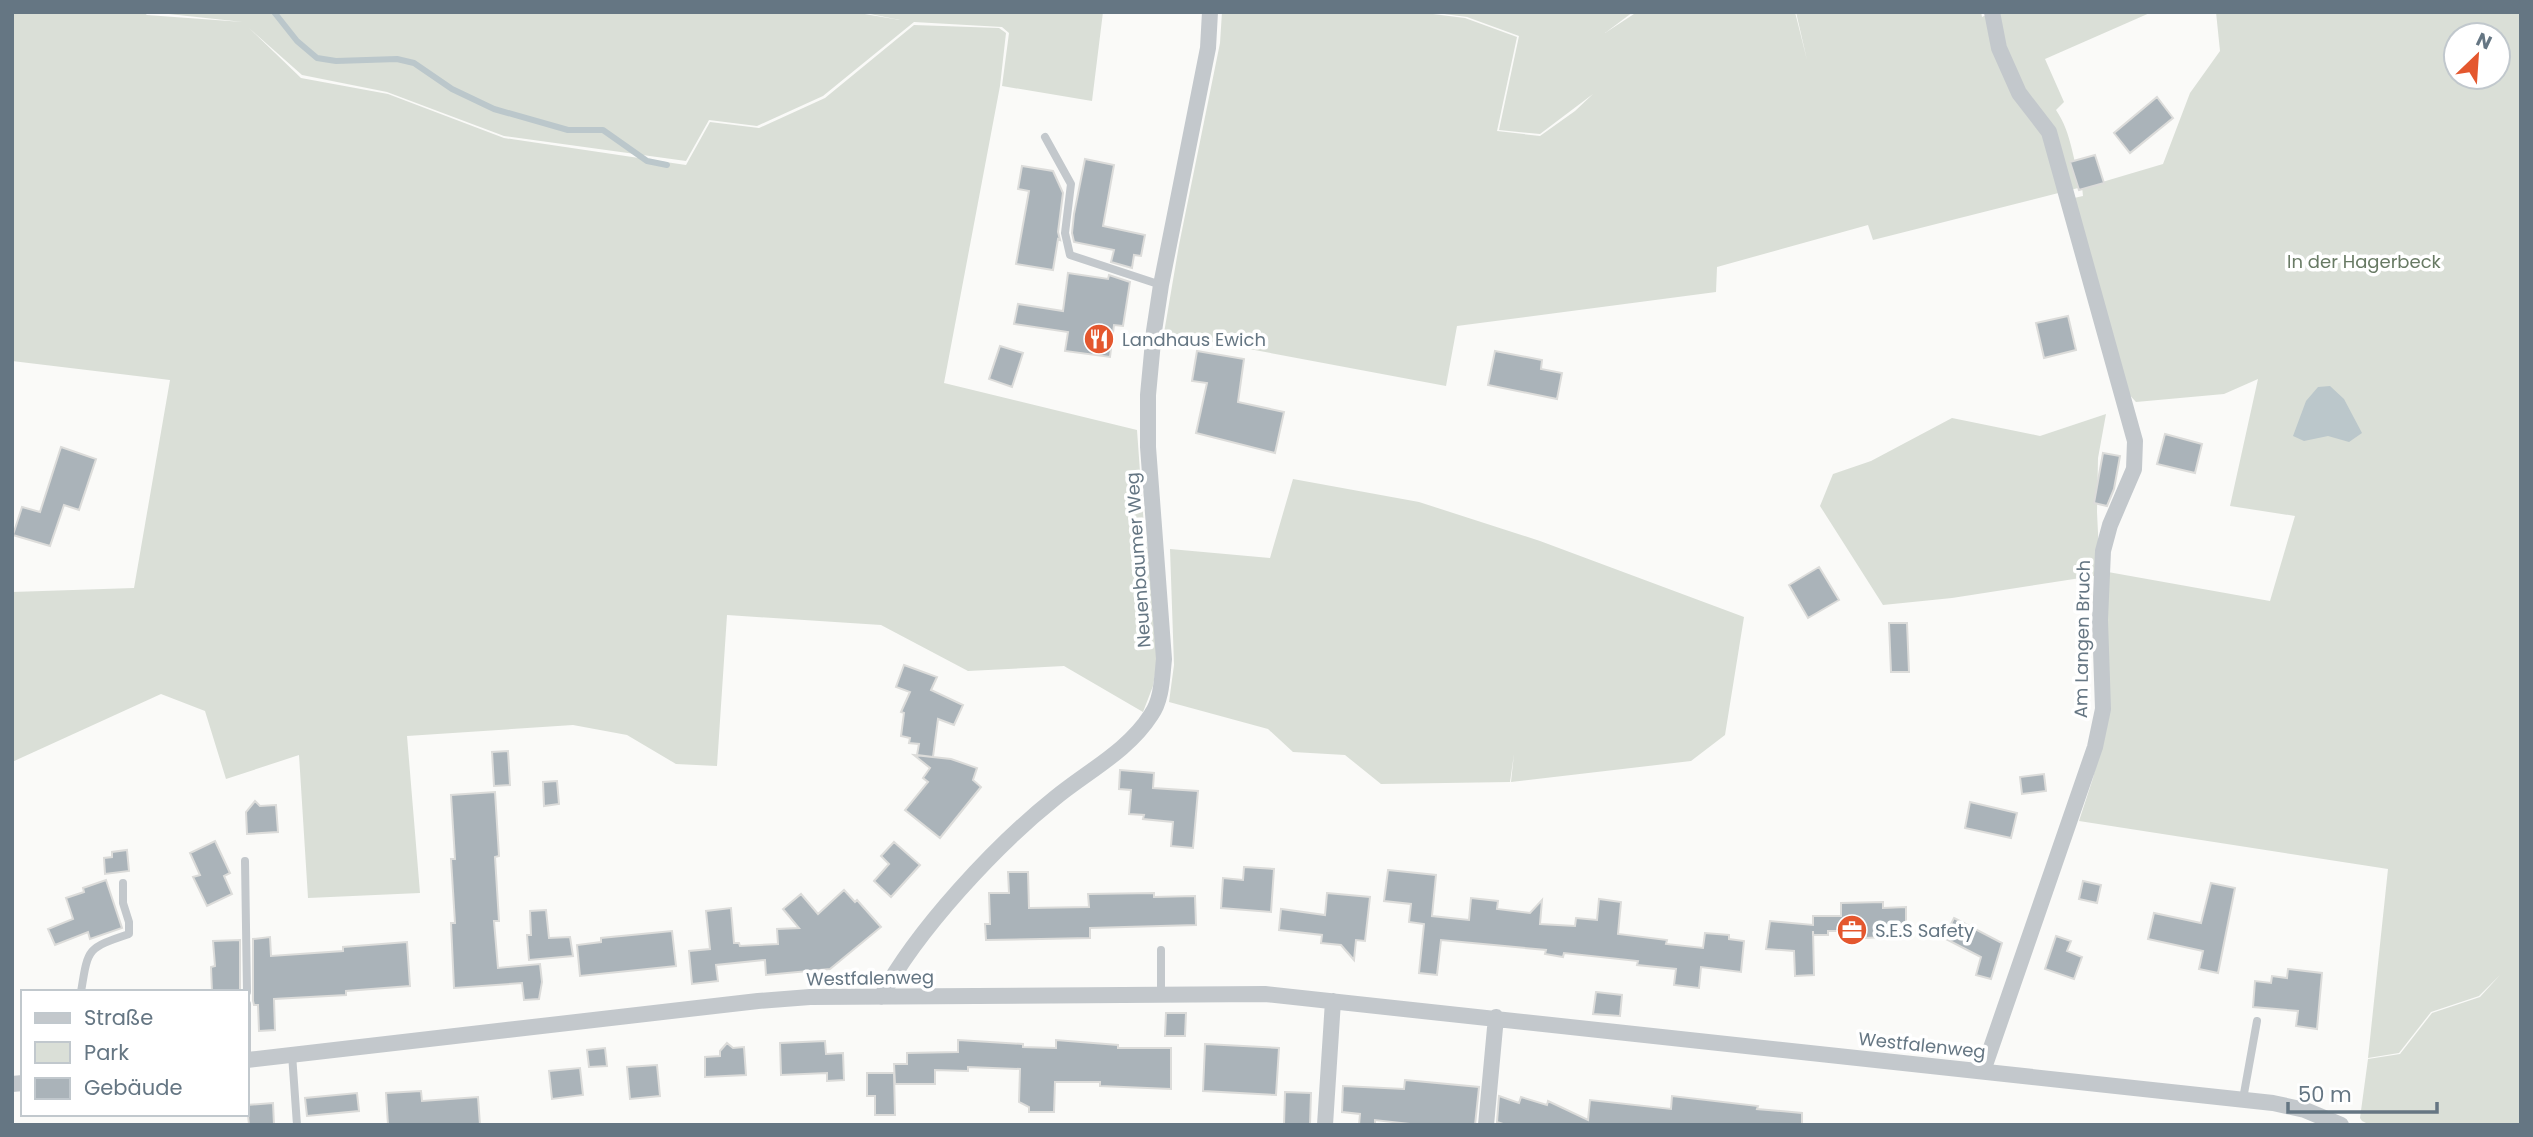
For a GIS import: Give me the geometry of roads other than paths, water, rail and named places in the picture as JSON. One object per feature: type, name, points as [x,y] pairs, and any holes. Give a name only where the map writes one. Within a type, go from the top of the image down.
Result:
[{"type":"street","name":"Neuenbaumer Weg","points":[[881,998],[910,951],[958,893],[1005,843],[1054,799],[1129,743],[1153,714],[1161,689],[1164,659],[1147,404],[1161,285],[1208,48],[1210,12]]},
{"type":"street","name":"Am Langen Bruch","points":[[1983,1071],[2095,747],[2103,709],[2100,591],[2103,551],[2110,525],[2134,469],[2135,441],[2049,132],[2018,93],[1999,48],[1992,12]]},
{"type":"street","name":"Westfalenweg","points":[[248,1060],[758,1000],[1161,993],[1265,994],[2273,1102],[2305,1110],[2341,1125]]},
{"type":"street","points":[[1325,1125],[1333,1001]]},
{"type":"street","points":[[1486,1125],[1496,1017]]},
{"type":"lane","points":[[1045,137],[1071,184],[1066,233],[1070,255],[1161,285]]},
{"type":"lane","points":[[245,861],[247,990]]},
{"type":"lane","points":[[81,990],[87,958],[99,944],[129,934],[129,922],[122,903],[124,883]]},
{"type":"lane","points":[[1161,950],[1161,993]]},
{"type":"lane","points":[[2243,1099],[2257,1021]]},
{"type":"lane","points":[[292,1054],[297,1125]]},
{"type":"waterway","points":[[274,12],[297,41],[317,58],[336,61],[397,59],[414,63],[452,89],[494,109],[568,130],[603,130],[647,161],[667,165]]},
{"type":"place","name":"Landhaus Ewich","points":[[1099,339]]},
{"type":"place","name":"S.E.S Safety","points":[[1852,930]]},
{"type":"park label","name":"In der Hagerbeck","points":[[2364,261]]}]
